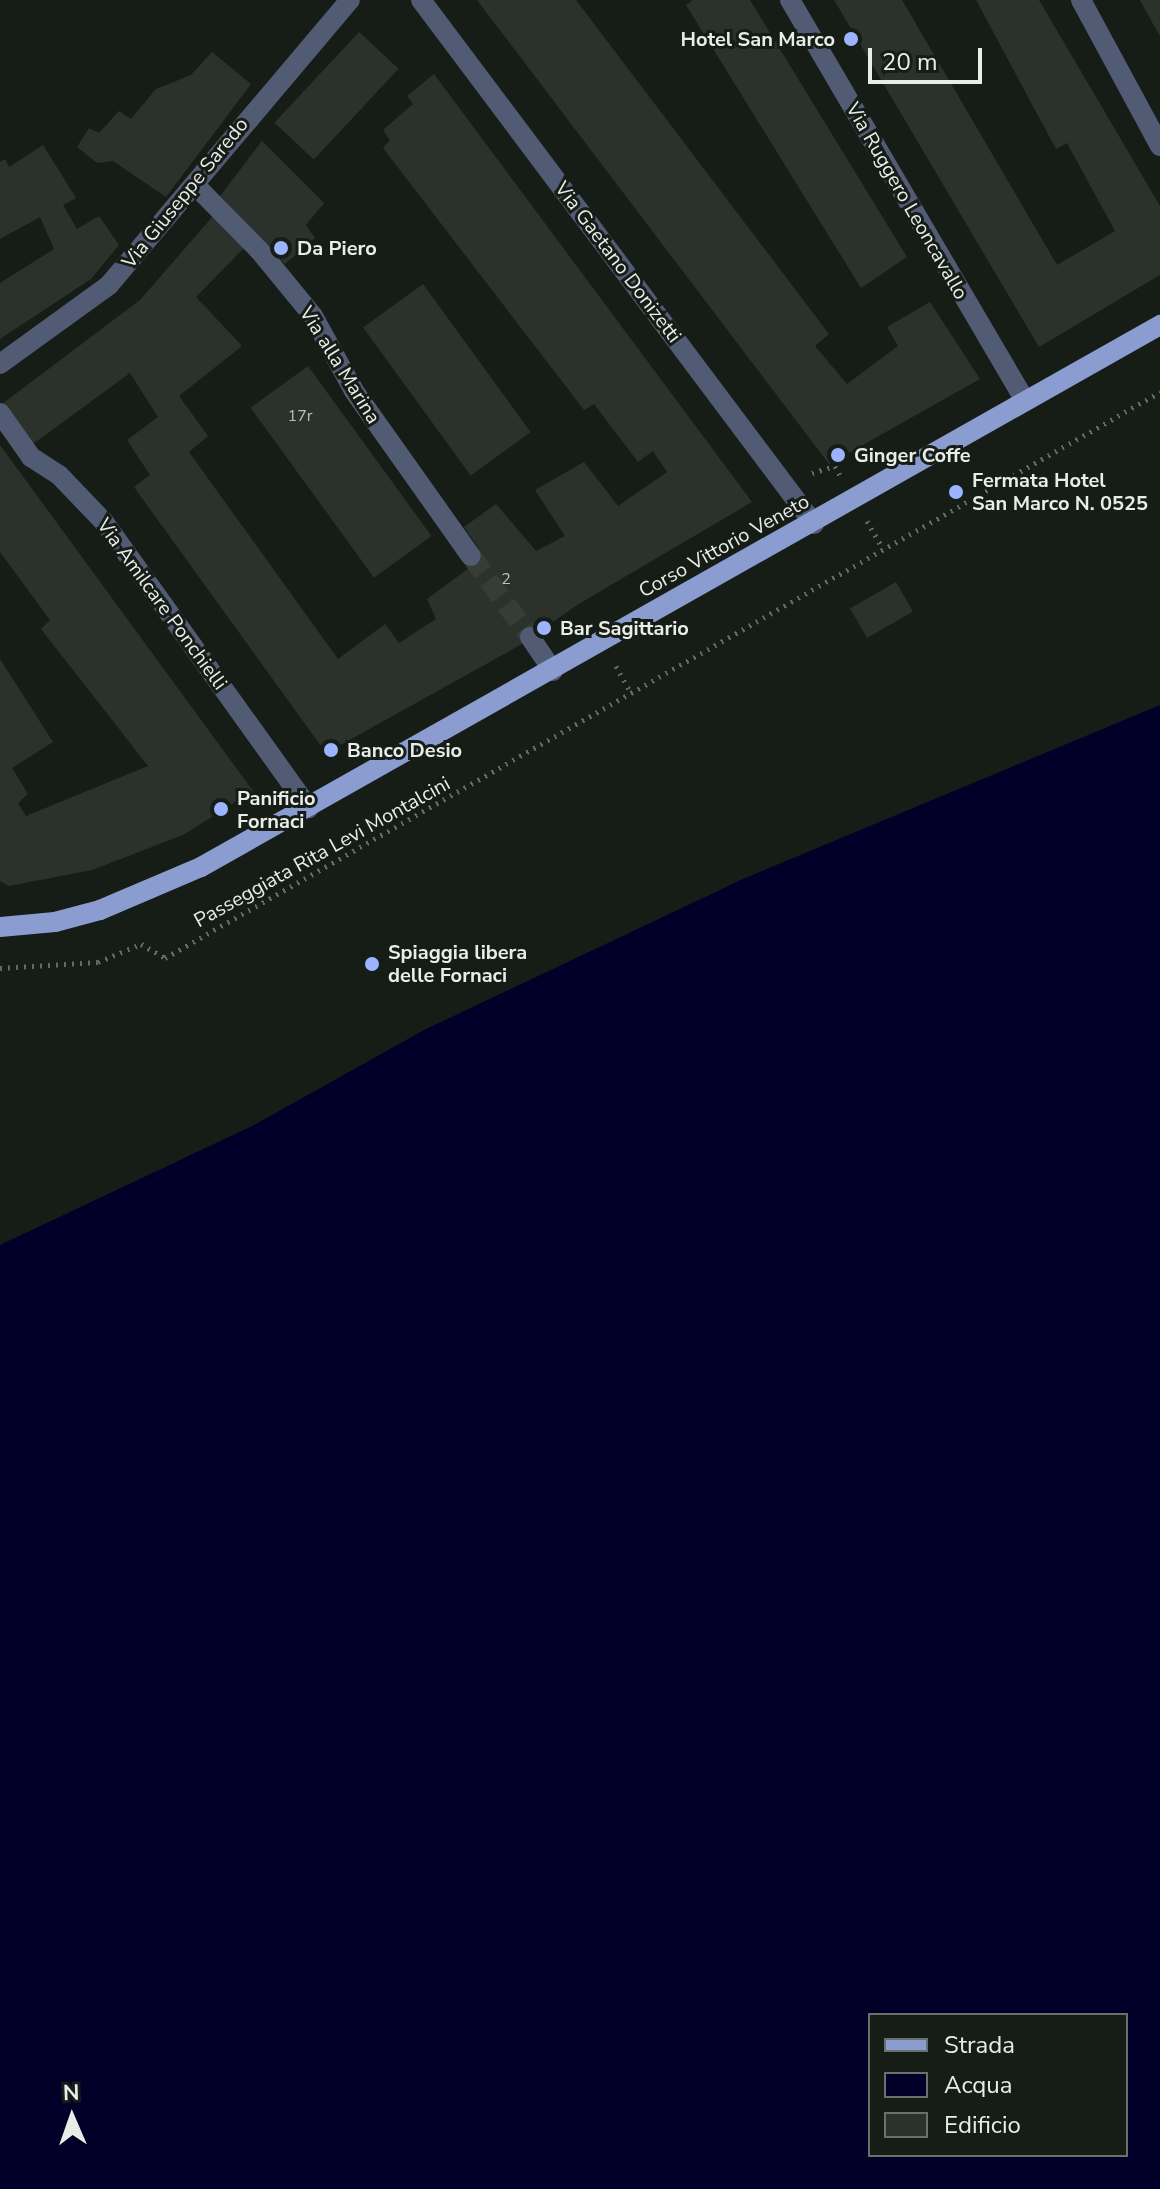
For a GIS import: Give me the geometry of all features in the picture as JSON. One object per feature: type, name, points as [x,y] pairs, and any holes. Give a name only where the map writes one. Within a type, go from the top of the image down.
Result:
[{"type":"main road","name":"Corso Vittorio Veneto","points":[[0,927],[55,922],[100,910],[201,867],[814,524],[1160,325]]},
{"type":"street","name":"Via Giuseppe Saredo","points":[[0,364],[109,285],[196,186],[255,107],[350,0]]},
{"type":"street","name":"Via Gaetano Donizetti","points":[[421,0],[814,524]]},
{"type":"street","name":"Via Ruggero Leoncavallo","points":[[790,0],[1025,401]]},
{"type":"street","points":[[1081,0],[1160,146]]},
{"type":"street","name":"Via alla Marina","points":[[196,186],[259,250],[313,316],[354,391],[471,556]]},
{"type":"street","name":"Via Amilcare Ponchielli","points":[[0,413],[31,457],[59,475],[104,522],[309,808]]},
{"type":"street","points":[[530,637],[553,671]]},
{"type":"path","name":"Passeggiata Rita Levi Montalcini","points":[[0,968],[98,962],[141,944],[165,958],[1160,392]]},
{"type":"water","points":[[1160,705],[1160,2189],[0,2189],[0,1245],[252,1126],[424,1030],[743,879]]},
{"type":"building","points":[[477,0],[576,0],[829,334],[815,346],[847,384],[898,346],[887,327],[930,302],[980,379],[829,464]]},
{"type":"building","points":[[693,0],[750,0],[907,257],[861,288],[686,5]]},
{"type":"building","points":[[834,0],[902,0],[1057,265],[1115,231],[1067,143],[1056,149],[976,0],[1039,0],[1160,206],[1160,275],[1039,347]]},
{"type":"building","points":[[1140,0],[1160,0],[1160,36],[1152,22]]},
{"type":"building","points":[[359,32],[398,69],[314,160],[274,123]]},
{"type":"building","points":[[212,52],[251,84],[166,197],[113,161],[97,163],[77,147],[89,128],[99,133],[119,111],[131,119],[156,89],[191,75]]},
{"type":"building","points":[[434,74],[752,502],[577,605],[522,644],[326,753],[134,487],[150,475],[127,440],[158,417],[130,373],[33,444],[2,404],[140,300],[214,215],[247,245],[196,297],[242,346],[179,396],[208,436],[189,452],[338,659],[385,624],[399,643],[436,619],[427,599],[469,568],[463,560],[480,550],[464,527],[496,504],[536,551],[565,536],[535,490],[584,462],[618,506],[667,472],[653,451],[638,462],[594,404],[584,410],[383,148],[390,140],[383,130],[413,104],[407,96]]},
{"type":"building","points":[[262,141],[324,203],[306,225],[315,238],[285,264],[220,196]]},
{"type":"building","points":[[43,145],[76,198],[63,205],[77,229],[99,216],[119,245],[91,279],[0,339],[0,283],[54,249],[40,217],[0,239],[0,162],[5,159],[9,167]]},
{"type":"building","points":[[423,284],[531,432],[471,476],[363,327]]},
{"type":"building","points":[[308,366],[431,536],[374,578],[251,408]]},
{"type":"building","points":[[0,445],[253,791],[183,835],[92,870],[9,886],[0,881],[0,659],[53,742],[12,768],[28,794],[18,803],[26,816],[148,766],[41,629],[50,620],[0,552]]},
{"type":"building","points":[[896,582],[913,611],[867,638],[850,608]]},
{"type":"tunnel","points":[[471,556],[530,637]]},
{"type":"place","name":"Hotel San Marco","points":[[851,39]]},
{"type":"place","name":"Da Piero","points":[[281,248]]},
{"type":"place","name":"Ginger Coffe","points":[[838,455]]},
{"type":"place","name":"Fermata Hotel San Marco N. 0525","points":[[956,492]]},
{"type":"place","name":"Bar Sagittario","points":[[544,628]]},
{"type":"place","name":"Banco Desio","points":[[331,750]]},
{"type":"place","name":"Panificio Fornaci","points":[[221,809]]},
{"type":"place","name":"Spiaggia libera delle Fornaci","points":[[372,964]]}]
